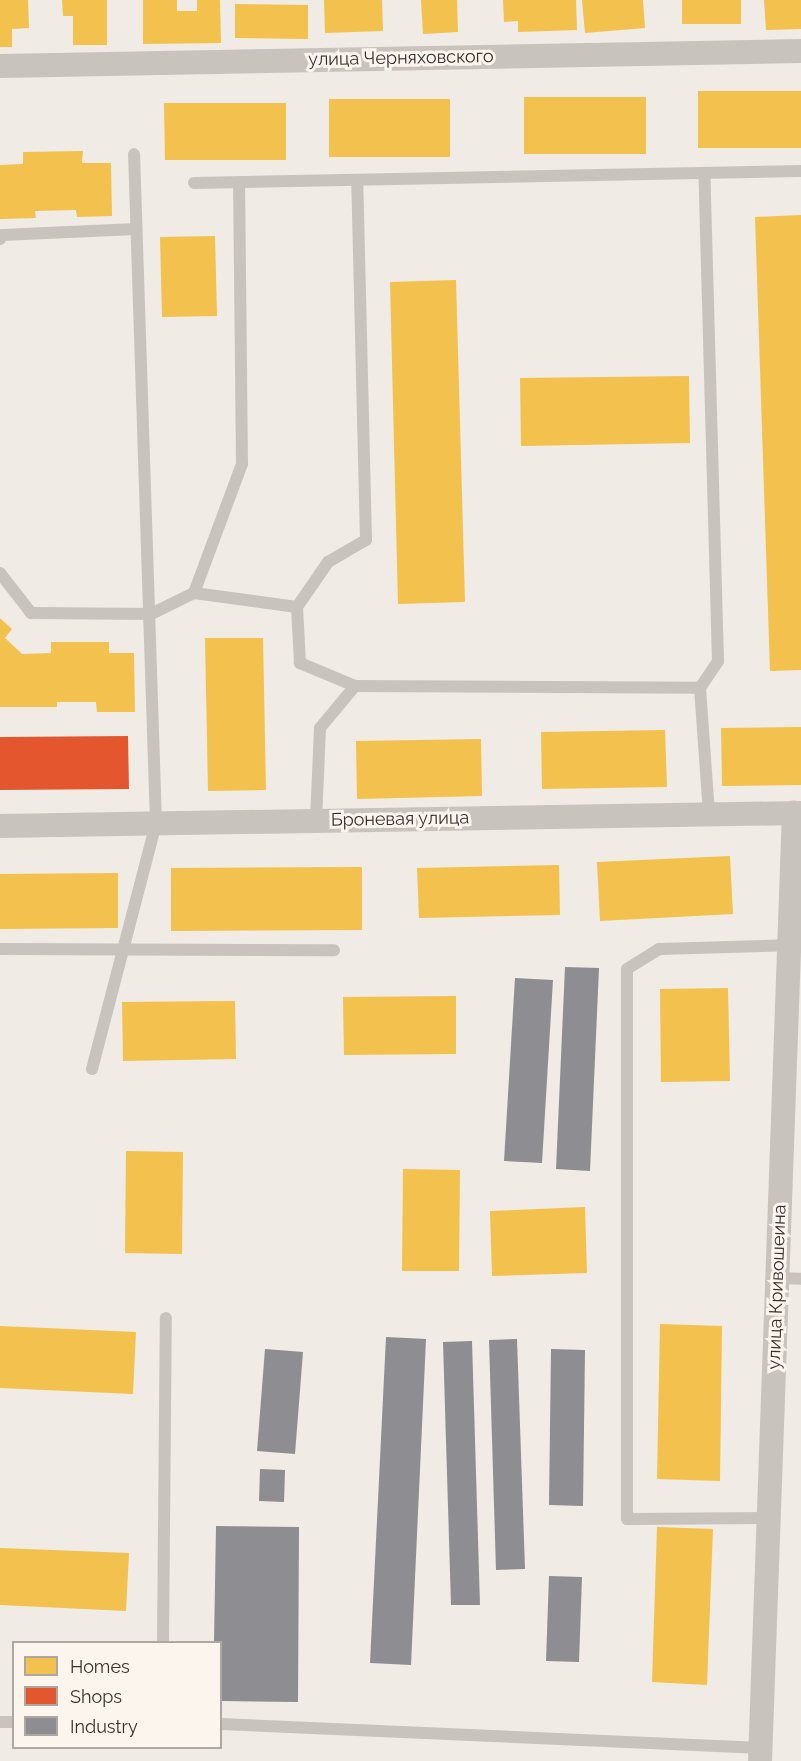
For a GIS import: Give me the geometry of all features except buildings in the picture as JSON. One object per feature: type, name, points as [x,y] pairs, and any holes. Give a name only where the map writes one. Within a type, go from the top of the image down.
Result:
[{"type":"street","name":"улица Черняховского","points":[[0,66],[801,51]]},
{"type":"street","name":"Броневая улица","points":[[0,826],[798,813]]},
{"type":"street","name":"улица Кривошеина","points":[[761,1755],[769,1518],[789,1278],[798,813]]},
{"type":"lane","points":[[92,1069],[156,823],[151,614],[134,154]]},
{"type":"lane","points":[[194,183],[801,171]]},
{"type":"lane","points":[[704,173],[718,661],[700,688],[709,814]]},
{"type":"lane","points":[[357,180],[366,540],[328,562],[297,607],[300,663],[355,686],[700,688]]},
{"type":"lane","points":[[194,593],[242,464],[239,182]]},
{"type":"lane","points":[[0,239],[2,235],[136,229]]},
{"type":"lane","points":[[0,573],[31,613],[151,614],[194,593],[297,607]]},
{"type":"lane","points":[[316,820],[320,728],[355,686]]},
{"type":"lane","points":[[769,1518],[627,1519],[627,969],[659,949],[795,945]]},
{"type":"lane","points":[[0,949],[334,950]]},
{"type":"lane","points":[[163,1641],[166,1318]]},
{"type":"lane","points":[[222,1724],[761,1755]]}]
